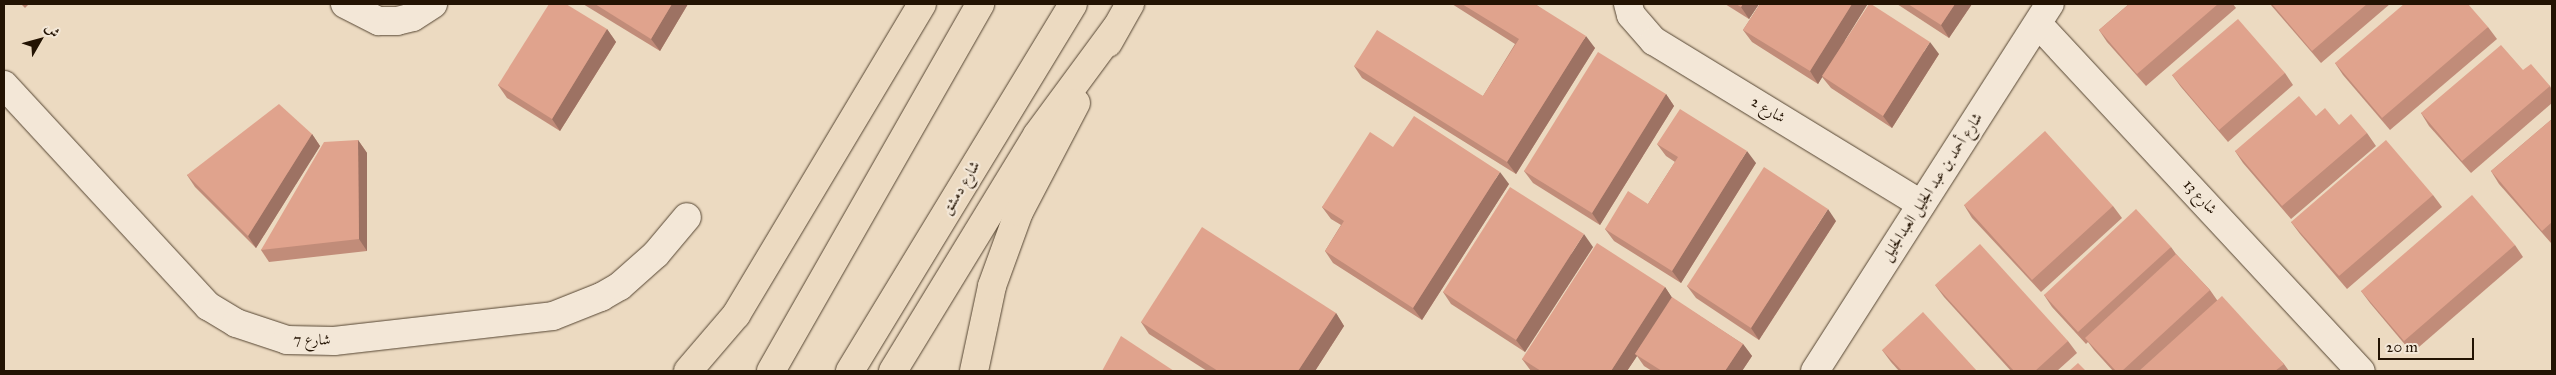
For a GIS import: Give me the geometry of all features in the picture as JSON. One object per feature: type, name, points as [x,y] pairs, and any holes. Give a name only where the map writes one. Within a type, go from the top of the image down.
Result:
[{"type":"main road","points":[[688,371],[736,315],[922,4]]},
{"type":"main road","points":[[771,371],[980,4]]},
{"type":"main road","name":"شارع دمشق","points":[[850,371],[1072,4]]},
{"type":"main road","points":[[974,371],[992,286],[1019,212],[1130,4]]},
{"type":"main road","points":[[893,371],[1037,135],[1116,28]]},
{"type":"street","points":[[345,4],[379,21],[397,21],[413,17],[433,4]]},
{"type":"street","name":"شارع 2","points":[[1628,4],[1631,15],[1654,41],[1921,204]]},
{"type":"street","name":"شارع أحمد بن عبد الجليل العبدالجليل","points":[[1815,371],[2044,14]]},
{"type":"street","name":"شارع 13","points":[[2044,14],[2361,371]]},
{"type":"street","name":"شارع 7","points":[[4,85],[208,306],[236,323],[287,340],[334,341],[553,316],[601,298],[620,286],[656,254],[687,217]]},
{"type":"building","points":[[549,4],[566,4],[607,29],[552,119],[498,85]]},
{"type":"building","points":[[595,4],[672,4],[651,39]]},
{"type":"building","points":[[1462,4],[1535,4],[1586,36],[1507,162],[1354,66],[1377,30],[1483,96],[1519,39]]},
{"type":"building","points":[[1760,4],[1852,4],[1810,71],[1743,30]]},
{"type":"building","points":[[1869,4],[1930,42],[1883,116],[1822,76]]},
{"type":"building","points":[[1908,4],[1955,4],[1941,25]]},
{"type":"building","points":[[2129,4],[2218,4],[2137,74],[2099,30]]},
{"type":"building","points":[[2272,4],[2367,4],[2312,51]]},
{"type":"building","points":[[2404,4],[2468,4],[2488,27],[2382,118],[2335,63]]},
{"type":"building","points":[[2238,19],[2285,73],[2219,130],[2172,75]]},
{"type":"building","points":[[2501,45],[2523,70],[2531,64],[2550,86],[2462,161],[2421,113]]},
{"type":"building","points":[[1598,52],[1666,94],[1592,213],[1524,171]]},
{"type":"building","points":[[2299,96],[2316,116],[2325,108],[2339,125],[2351,114],[2367,133],[2282,206],[2235,151]]},
{"type":"building","points":[[279,104],[312,134],[248,236],[187,175]]},
{"type":"building","points":[[1680,109],[1747,151],[1672,271],[1605,229],[1628,191],[1648,204],[1678,157],[1657,144]]},
{"type":"building","points":[[1414,116],[1500,172],[1413,308],[1325,251],[1344,221],[1322,207],[1370,132],[1393,147]]},
{"type":"building","points":[[2552,119],[2552,222],[2542,231],[2491,171]]},
{"type":"building","points":[[2045,131],[2113,206],[2032,280],[1964,205]]},
{"type":"building","points":[[358,140],[359,239],[261,250],[324,142]]},
{"type":"building","points":[[2386,140],[2433,195],[2339,276],[2291,222]]},
{"type":"building","points":[[1764,167],[1828,209],[1751,328],[1687,286]]},
{"type":"building","points":[[1510,187],[1584,234],[1516,340],[1443,292]]},
{"type":"building","points":[[2472,195],[2515,245],[2404,341],[2361,291]]},
{"type":"building","points":[[2136,209],[2171,247],[2078,332],[2044,295]]},
{"type":"building","points":[[1202,227],[1336,313],[1298,371],[1218,371],[1141,322]]},
{"type":"building","points":[[1597,243],[1665,287],[1611,371],[1541,371],[1522,359]]},
{"type":"building","points":[[1980,244],[2068,341],[2035,371],[2014,371],[1935,285]]},
{"type":"building","points":[[2176,254],[2210,290],[2122,371],[2116,371],[2085,338]]},
{"type":"building","points":[[2222,296],[2284,364],[2275,371],[2139,371]]},
{"type":"building","points":[[1672,297],[1743,344],[1725,371],[1662,371],[1635,354]]},
{"type":"building","points":[[1923,312],[1977,371],[1902,371],[1882,350]]},
{"type":"building","points":[[1121,336],[1174,371],[1102,371]]},
{"type":"building","points":[[2078,363],[2086,371],[2069,371]]}]
